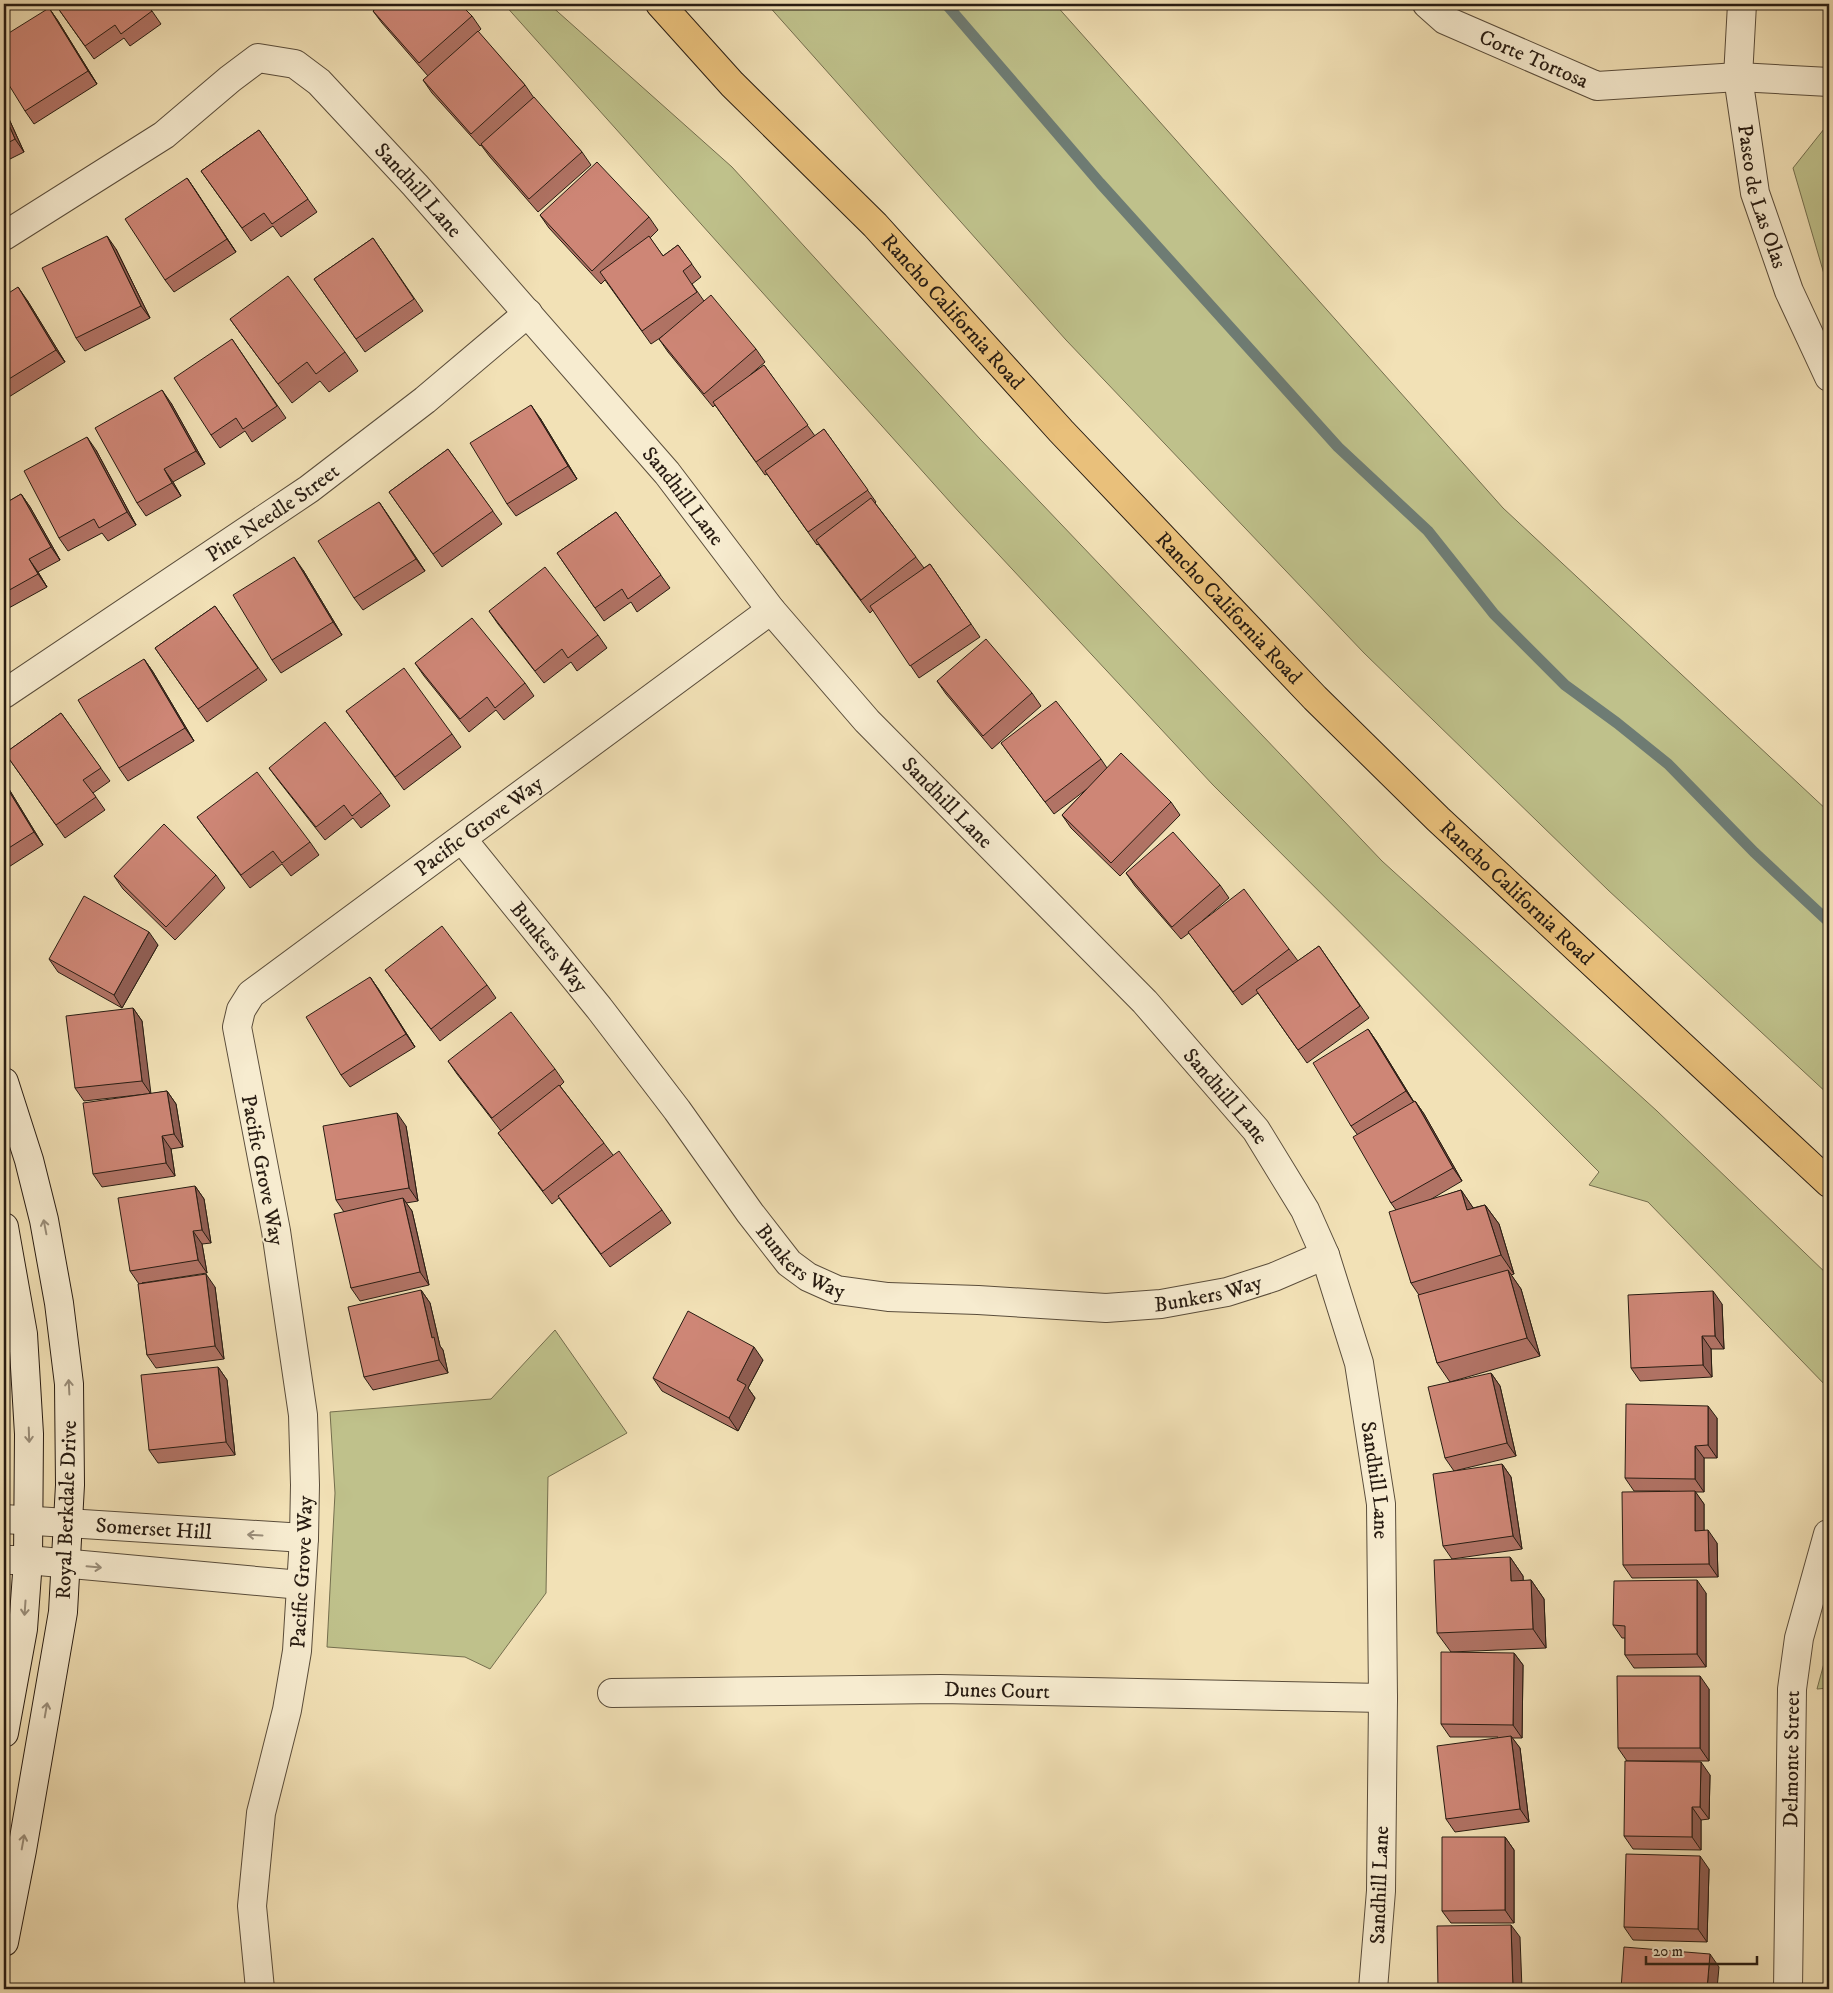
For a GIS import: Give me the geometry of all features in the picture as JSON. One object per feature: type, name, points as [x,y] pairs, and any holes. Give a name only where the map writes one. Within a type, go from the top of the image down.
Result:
[{"type":"main road","name":"Rancho California Road","points":[[660,4],[732,84],[875,225],[1060,431],[1315,698],[1438,819],[1829,1183]]},
{"type":"street","name":"Corte Tortosa","points":[[1427,4],[1445,20],[1597,86],[1738,77],[1829,82]]},
{"type":"street","name":"Paseo de Las Olas","points":[[1742,4],[1738,77],[1755,194],[1789,290],[1829,377]]},
{"type":"street","name":"Sandhill Lane","points":[[4,236],[164,135],[258,58],[295,64],[319,82],[415,185],[667,473],[771,610],[867,721],[1145,1002],[1256,1130],[1304,1210],[1325,1255],[1359,1363],[1381,1504],[1383,1698],[1381,1891],[1374,1989]]},
{"type":"street","name":"Pine Needle Street","points":[[4,694],[309,489],[425,400],[528,314]]},
{"type":"street","name":"Pacific Grove Way","points":[[260,1989],[252,1906],[261,1813],[289,1701],[297,1652],[304,1538],[302,1415],[276,1231],[237,1028],[241,1010],[251,994],[771,610]]},
{"type":"street","name":"Bunkers Way","points":[[462,839],[647,1071],[789,1263],[808,1277],[837,1290],[888,1296],[1106,1308],[1161,1304],[1227,1292],[1274,1278],[1325,1255]]},
{"type":"street","name":"Royal Berkdale Drive","points":[[4,1082],[29,1160],[44,1220],[59,1303],[70,1384],[69,1524],[63,1612],[22,1850],[4,1942]]},
{"type":"street","name":"Royal Berkdale Drive","points":[[4,1227],[23,1334],[29,1434],[16,1519],[16,1560],[23,1629],[4,1733]]},
{"type":"street","name":"Somerset Hill","points":[[16,1519],[69,1524],[304,1538]]},
{"type":"street","name":"Delmonte Street","points":[[1788,1989],[1792,1690],[1799,1638],[1828,1534]]},
{"type":"street","name":"Somerset Hill","points":[[16,1560],[301,1585]]},
{"type":"street","name":"Dunes Court","points":[[612,1693],[940,1689],[1383,1698]]},
{"type":"green space","points":[[504,4],[549,4],[732,167],[980,439],[1382,861],[1657,1111],[1829,1276],[1829,1389],[1648,1202],[1589,1185],[1599,1172],[1213,785],[959,512]]},
{"type":"green space","points":[[767,4],[1055,4],[1503,508],[1829,812],[1829,1095],[1608,890],[1364,653],[1066,340]]},
{"type":"green space","points":[[1824,129],[1829,129],[1829,291],[1793,168]]},
{"type":"green space","points":[[555,1330],[627,1433],[548,1477],[546,1593],[490,1669],[465,1657],[327,1647],[335,1493],[330,1412],[491,1399]]},
{"type":"green space","points":[[1829,1645],[1829,1688],[1817,1689]]},
{"type":"building","points":[[55,4],[146,4],[152,11],[121,34],[115,25],[85,46]]},
{"type":"building","points":[[381,4],[460,4],[472,16],[419,63],[373,11]]},
{"type":"building","points":[[49,8],[88,71],[25,111],[4,77],[4,36]]},
{"type":"building","points":[[478,31],[525,85],[471,134],[423,80]]},
{"type":"building","points":[[534,97],[582,152],[529,199],[481,144]]},
{"type":"building","points":[[4,114],[15,139],[4,145]]},
{"type":"building","points":[[259,130],[308,199],[272,224],[264,213],[242,228],[201,171]]},
{"type":"building","points":[[597,162],[649,217],[592,271],[540,215]]},
{"type":"building","points":[[187,178],[227,239],[165,280],[125,219]]},
{"type":"building","points":[[107,236],[141,306],[76,338],[42,268]]},
{"type":"building","points":[[649,236],[663,256],[678,245],[692,264],[683,271],[697,292],[642,331],[600,272]]},
{"type":"building","points":[[373,238],[414,299],[356,339],[314,279]]},
{"type":"building","points":[[288,276],[345,352],[316,374],[307,362],[278,384],[230,319]]},
{"type":"building","points":[[18,287],[56,350],[4,382],[4,296]]},
{"type":"building","points":[[711,295],[756,349],[704,394],[659,339]]},
{"type":"building","points":[[232,339],[277,406],[243,429],[236,418],[211,435],[174,378]]},
{"type":"building","points":[[764,365],[808,425],[756,462],[713,402]]},
{"type":"building","points":[[162,390],[196,451],[164,469],[172,483],[137,503],[95,428]]},
{"type":"building","points":[[531,405],[568,466],[507,504],[470,443]]},
{"type":"building","points":[[824,429],[868,490],[808,532],[765,471]]},
{"type":"building","points":[[87,437],[127,512],[99,528],[94,519],[59,538],[24,471]]},
{"type":"building","points":[[448,449],[493,511],[433,554],[389,492]]},
{"type":"building","points":[[21,494],[51,547],[29,559],[38,574],[4,593],[4,504]]},
{"type":"building","points":[[871,498],[916,557],[861,600],[816,540]]},
{"type":"building","points":[[379,502],[416,559],[354,598],[318,541]]},
{"type":"building","points":[[616,512],[661,575],[628,599],[622,589],[595,608],[557,553]]},
{"type":"building","points":[[294,557],[333,622],[272,660],[233,595]]},
{"type":"building","points":[[930,564],[971,624],[910,666],[870,606]]},
{"type":"building","points":[[545,567],[598,635],[568,658],[562,649],[535,671],[489,611]]},
{"type":"building","points":[[215,606],[258,668],[198,709],[155,648]]},
{"type":"building","points":[[472,618],[525,683],[495,708],[487,697],[460,719],[415,663]]},
{"type":"building","points":[[986,639],[1032,693],[983,736],[937,681]]},
{"type":"building","points":[[144,659],[185,728],[119,768],[78,700]]},
{"type":"building","points":[[404,668],[452,734],[395,777],[346,711]]},
{"type":"building","points":[[1056,701],[1101,759],[1045,802],[1001,743]]},
{"type":"building","points":[[61,713],[101,768],[83,780],[96,797],[56,825],[5,753]]},
{"type":"building","points":[[325,722],[381,793],[352,816],[344,805],[316,827],[269,768]]},
{"type":"building","points":[[1121,753],[1171,802],[1111,863],[1062,815]]},
{"type":"building","points":[[257,772],[310,842],[282,863],[273,851],[241,875],[197,817]]},
{"type":"building","points":[[4,783],[34,832],[4,851]]},
{"type":"building","points":[[164,824],[216,875],[166,927],[114,876]]},
{"type":"building","points":[[1173,832],[1220,885],[1172,927],[1126,873]]},
{"type":"building","points":[[1244,889],[1289,949],[1233,992],[1188,932]]},
{"type":"building","points":[[84,896],[149,932],[114,995],[49,959]]},
{"type":"building","points":[[442,926],[487,985],[431,1029],[385,970]]},
{"type":"building","points":[[1319,946],[1360,1006],[1298,1050],[1256,990]]},
{"type":"building","points":[[370,977],[406,1034],[341,1075],[306,1017]]},
{"type":"building","points":[[133,1008],[142,1081],[75,1088],[66,1016]]},
{"type":"building","points":[[511,1012],[555,1069],[492,1118],[448,1061]]},
{"type":"building","points":[[1368,1029],[1406,1091],[1351,1126],[1313,1063]]},
{"type":"building","points":[[559,1085],[604,1143],[543,1191],[498,1133]]},
{"type":"building","points":[[167,1091],[174,1134],[162,1136],[166,1163],[93,1174],[83,1103]]},
{"type":"building","points":[[1415,1101],[1453,1168],[1391,1203],[1353,1137]]},
{"type":"building","points":[[397,1113],[409,1188],[336,1200],[323,1126]]},
{"type":"building","points":[[619,1151],[662,1210],[601,1254],[558,1196]]},
{"type":"building","points":[[195,1186],[202,1230],[193,1231],[198,1260],[130,1271],[118,1198]]},
{"type":"building","points":[[1461,1190],[1467,1210],[1485,1205],[1501,1255],[1411,1283],[1389,1212]]},
{"type":"building","points":[[403,1198],[420,1272],[351,1288],[334,1214]]},
{"type":"building","points":[[1508,1270],[1527,1338],[1437,1363],[1418,1295]]},
{"type":"building","points":[[206,1274],[215,1346],[147,1355],[138,1284]]},
{"type":"building","points":[[421,1290],[439,1360],[364,1377],[348,1307]]},
{"type":"building","points":[[1713,1291],[1715,1336],[1702,1336],[1703,1365],[1631,1368],[1628,1295]]},
{"type":"building","points":[[688,1311],[754,1347],[737,1380],[746,1385],[729,1418],[653,1378]]},
{"type":"building","points":[[218,1367],[226,1442],[149,1450],[141,1375]]},
{"type":"building","points":[[1491,1373],[1507,1443],[1445,1458],[1428,1387]]},
{"type":"building","points":[[1626,1404],[1708,1406],[1708,1445],[1695,1446],[1695,1479],[1625,1478]]},
{"type":"building","points":[[1502,1464],[1513,1536],[1443,1546],[1433,1474]]},
{"type":"building","points":[[1695,1491],[1695,1531],[1708,1530],[1709,1564],[1623,1565],[1622,1492]]},
{"type":"building","points":[[1510,1557],[1511,1581],[1531,1580],[1533,1629],[1437,1633],[1434,1560]]},
{"type":"building","points":[[1697,1580],[1697,1654],[1625,1655],[1625,1626],[1613,1625],[1614,1581]]},
{"type":"building","points":[[1441,1652],[1514,1653],[1513,1725],[1441,1724]]},
{"type":"building","points":[[1617,1676],[1700,1676],[1700,1748],[1618,1748]]},
{"type":"building","points":[[1511,1736],[1520,1809],[1446,1819],[1437,1746]]},
{"type":"building","points":[[1625,1761],[1701,1762],[1700,1807],[1692,1807],[1692,1837],[1624,1836]]},
{"type":"building","points":[[1442,1837],[1505,1837],[1505,1910],[1442,1911]]},
{"type":"building","points":[[1626,1854],[1700,1856],[1698,1929],[1624,1927]]},
{"type":"building","points":[[1511,1925],[1513,1989],[1438,1989],[1437,1926]]},
{"type":"building","points":[[1624,1947],[1710,1954],[1707,1989],[1621,1989]]},
{"type":"waterway","points":[[946,4],[1100,183],[1338,447],[1428,531],[1494,614],[1565,685],[1668,764],[1754,852],[1829,922]]}]
